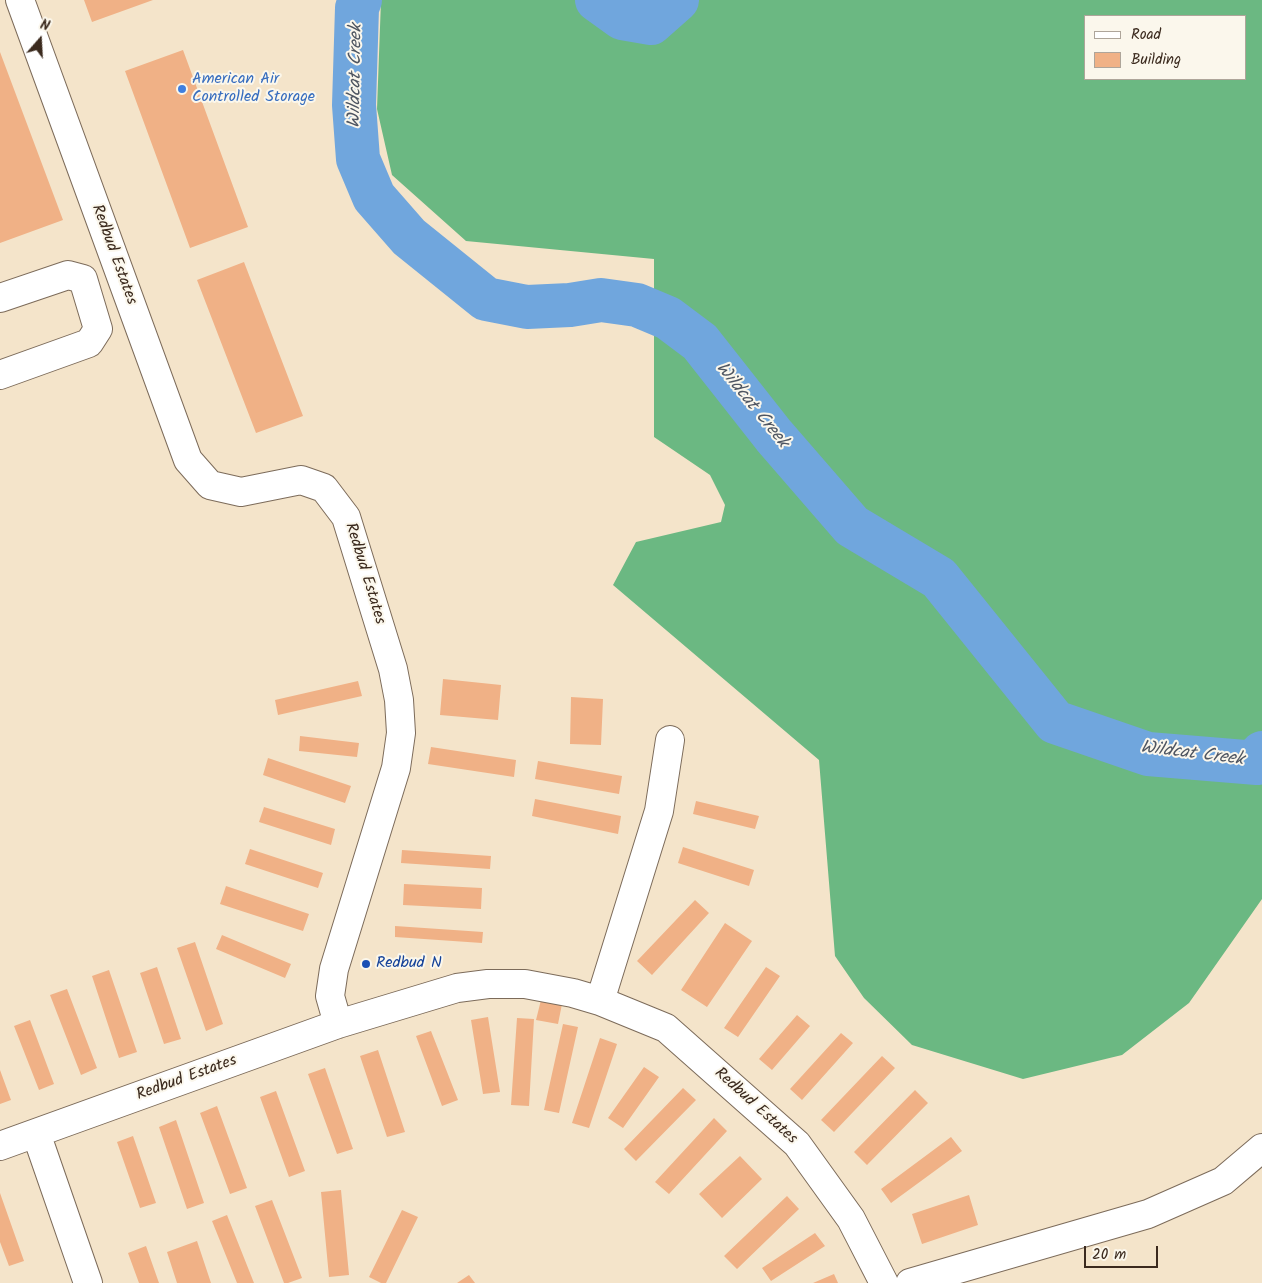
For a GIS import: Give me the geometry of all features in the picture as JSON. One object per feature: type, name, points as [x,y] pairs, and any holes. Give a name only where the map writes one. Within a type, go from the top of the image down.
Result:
[{"type":"street","name":"Redbud Estates","points":[[20,0],[188,460],[210,485],[241,492],[301,480],[324,488],[346,517],[393,669],[399,700],[401,733],[396,768],[334,969],[330,996],[338,1024]]},
{"type":"street","points":[[0,298],[68,275],[83,279],[98,329],[89,342],[0,374]]},
{"type":"street","points":[[600,1001],[659,811],[670,740]]},
{"type":"street","name":"Redbud Estates","points":[[0,1146],[338,1024],[457,988],[488,984],[525,984],[573,993],[600,1001],[666,1028],[797,1144],[851,1219],[884,1283]]},
{"type":"street","points":[[36,1133],[88,1283]]},
{"type":"street","points":[[910,1283],[1148,1214],[1224,1181],[1262,1148]]},
{"type":"green space","points":[[381,0],[1262,0],[1262,899],[1189,1003],[1122,1055],[1023,1079],[912,1045],[864,998],[835,956],[819,760],[613,585],[636,542],[721,522],[725,505],[710,475],[654,437],[654,259],[466,241],[392,175],[377,109]]},
{"type":"building","points":[[84,0],[153,0],[92,22]]},
{"type":"building","points":[[183,50],[248,227],[190,248],[125,71]]},
{"type":"building","points":[[0,52],[63,220],[0,243]]},
{"type":"building","points":[[244,262],[303,416],[256,433],[197,280]]},
{"type":"building","points":[[443,679],[501,685],[498,720],[440,715]]},
{"type":"building","points":[[358,681],[362,696],[278,715],[275,700]]},
{"type":"building","points":[[571,697],[603,699],[601,745],[570,744]]},
{"type":"building","points":[[300,736],[359,743],[357,757],[299,751]]},
{"type":"building","points":[[431,747],[516,760],[514,777],[428,764]]},
{"type":"building","points":[[268,758],[351,786],[345,803],[263,775]]},
{"type":"building","points":[[538,761],[622,776],[619,794],[535,779]]},
{"type":"building","points":[[535,799],[621,816],[618,834],[532,816]]},
{"type":"building","points":[[696,801],[759,816],[755,829],[693,814]]},
{"type":"building","points":[[264,807],[335,829],[331,845],[259,822]]},
{"type":"building","points":[[683,847],[754,870],[749,886],[678,863]]},
{"type":"building","points":[[250,849],[323,873],[318,888],[245,864]]},
{"type":"building","points":[[402,850],[491,856],[490,869],[401,863]]},
{"type":"building","points":[[404,884],[482,888],[481,909],[403,905]]},
{"type":"building","points":[[226,886],[309,914],[303,931],[220,904]]},
{"type":"building","points":[[695,900],[709,913],[652,975],[637,961]]},
{"type":"building","points":[[725,923],[752,941],[707,1007],[681,990]]},
{"type":"building","points":[[395,926],[483,932],[482,943],[395,937]]},
{"type":"building","points":[[222,935],[291,964],[285,978],[216,949]]},
{"type":"building","points":[[195,942],[223,1024],[206,1031],[177,948]]},
{"type":"building","points":[[157,967],[181,1039],[164,1044],[140,973]]},
{"type":"building","points":[[766,967],[780,976],[738,1037],[724,1028]]},
{"type":"building","points":[[109,970],[137,1052],[119,1058],[92,976]]},
{"type":"building","points":[[67,989],[97,1068],[81,1075],[50,995]]},
{"type":"building","points":[[541,1000],[562,1004],[558,1024],[536,1020]]},
{"type":"building","points":[[797,1015],[810,1026],[772,1070],[759,1059]]},
{"type":"building","points":[[488,1017],[500,1092],[483,1094],[471,1020]]},
{"type":"building","points":[[517,1018],[534,1019],[529,1106],[511,1105]]},
{"type":"building","points":[[30,1020],[54,1084],[39,1090],[14,1026]]},
{"type":"building","points":[[563,1024],[578,1027],[559,1113],[544,1110]]},
{"type":"building","points":[[431,1031],[458,1100],[442,1106],[416,1036]]},
{"type":"building","points":[[841,1033],[853,1043],[802,1100],[790,1089]]},
{"type":"building","points":[[600,1038],[617,1044],[589,1128],[572,1123]]},
{"type":"building","points":[[378,1050],[405,1132],[387,1137],[360,1056]]},
{"type":"building","points":[[882,1056],[895,1068],[834,1132],[821,1120]]},
{"type":"building","points":[[644,1067],[659,1077],[623,1128],[608,1118]]},
{"type":"building","points":[[325,1068],[353,1149],[337,1154],[308,1074]]},
{"type":"building","points":[[0,1070],[11,1100],[0,1104]]},
{"type":"building","points":[[683,1088],[696,1100],[636,1161],[624,1149]]},
{"type":"building","points":[[915,1090],[928,1103],[867,1165],[854,1152]]},
{"type":"building","points":[[276,1091],[305,1171],[289,1177],[260,1097]]},
{"type":"building","points":[[217,1106],[247,1188],[230,1194],[200,1113]]},
{"type":"building","points":[[714,1118],[727,1131],[669,1194],[655,1182]]},
{"type":"building","points":[[176,1120],[204,1203],[187,1209],[159,1127]]},
{"type":"building","points":[[133,1136],[156,1203],[140,1208],[117,1142]]},
{"type":"building","points":[[951,1137],[962,1151],[891,1203],[881,1189]]},
{"type":"building","points":[[740,1156],[762,1179],[722,1218],[699,1194]]},
{"type":"building","points":[[341,1190],[349,1275],[329,1277],[321,1192]]},
{"type":"building","points":[[0,1193],[24,1261],[9,1266],[0,1242]]},
{"type":"building","points":[[969,1195],[978,1225],[922,1244],[912,1214]]},
{"type":"building","points":[[787,1196],[799,1209],[737,1269],[724,1256]]},
{"type":"building","points":[[272,1200],[302,1278],[288,1283],[284,1283],[255,1206]]},
{"type":"building","points":[[402,1210],[418,1217],[386,1283],[381,1283],[369,1277]]},
{"type":"building","points":[[227,1215],[254,1283],[237,1283],[212,1221]]},
{"type":"building","points":[[815,1233],[825,1246],[771,1281],[762,1268]]},
{"type":"building","points":[[197,1241],[211,1283],[177,1283],[167,1252]]},
{"type":"building","points":[[146,1246],[159,1283],[139,1283],[128,1253]]},
{"type":"building","points":[[834,1274],[838,1283],[813,1283]]},
{"type":"building","points":[[469,1275],[475,1283],[457,1283]]},
{"type":"waterway","name":"Wildcat Creek","points":[[360,0],[357,8],[354,105],[358,159],[374,197],[409,237],[486,299],[527,307],[570,305],[601,300],[637,305],[668,318],[700,342],[774,436],[852,526],[939,578],[1055,722],[1148,754],[1257,763],[1262,753]]},
{"type":"waterway","name":"Wildcat Creek","points":[[597,0],[622,18],[651,23],[677,0]]},
{"type":"place","name":"American Air Controlled Storage","points":[[182,89]]},
{"type":"place","name":"Redbud N","points":[[366,964]]}]
